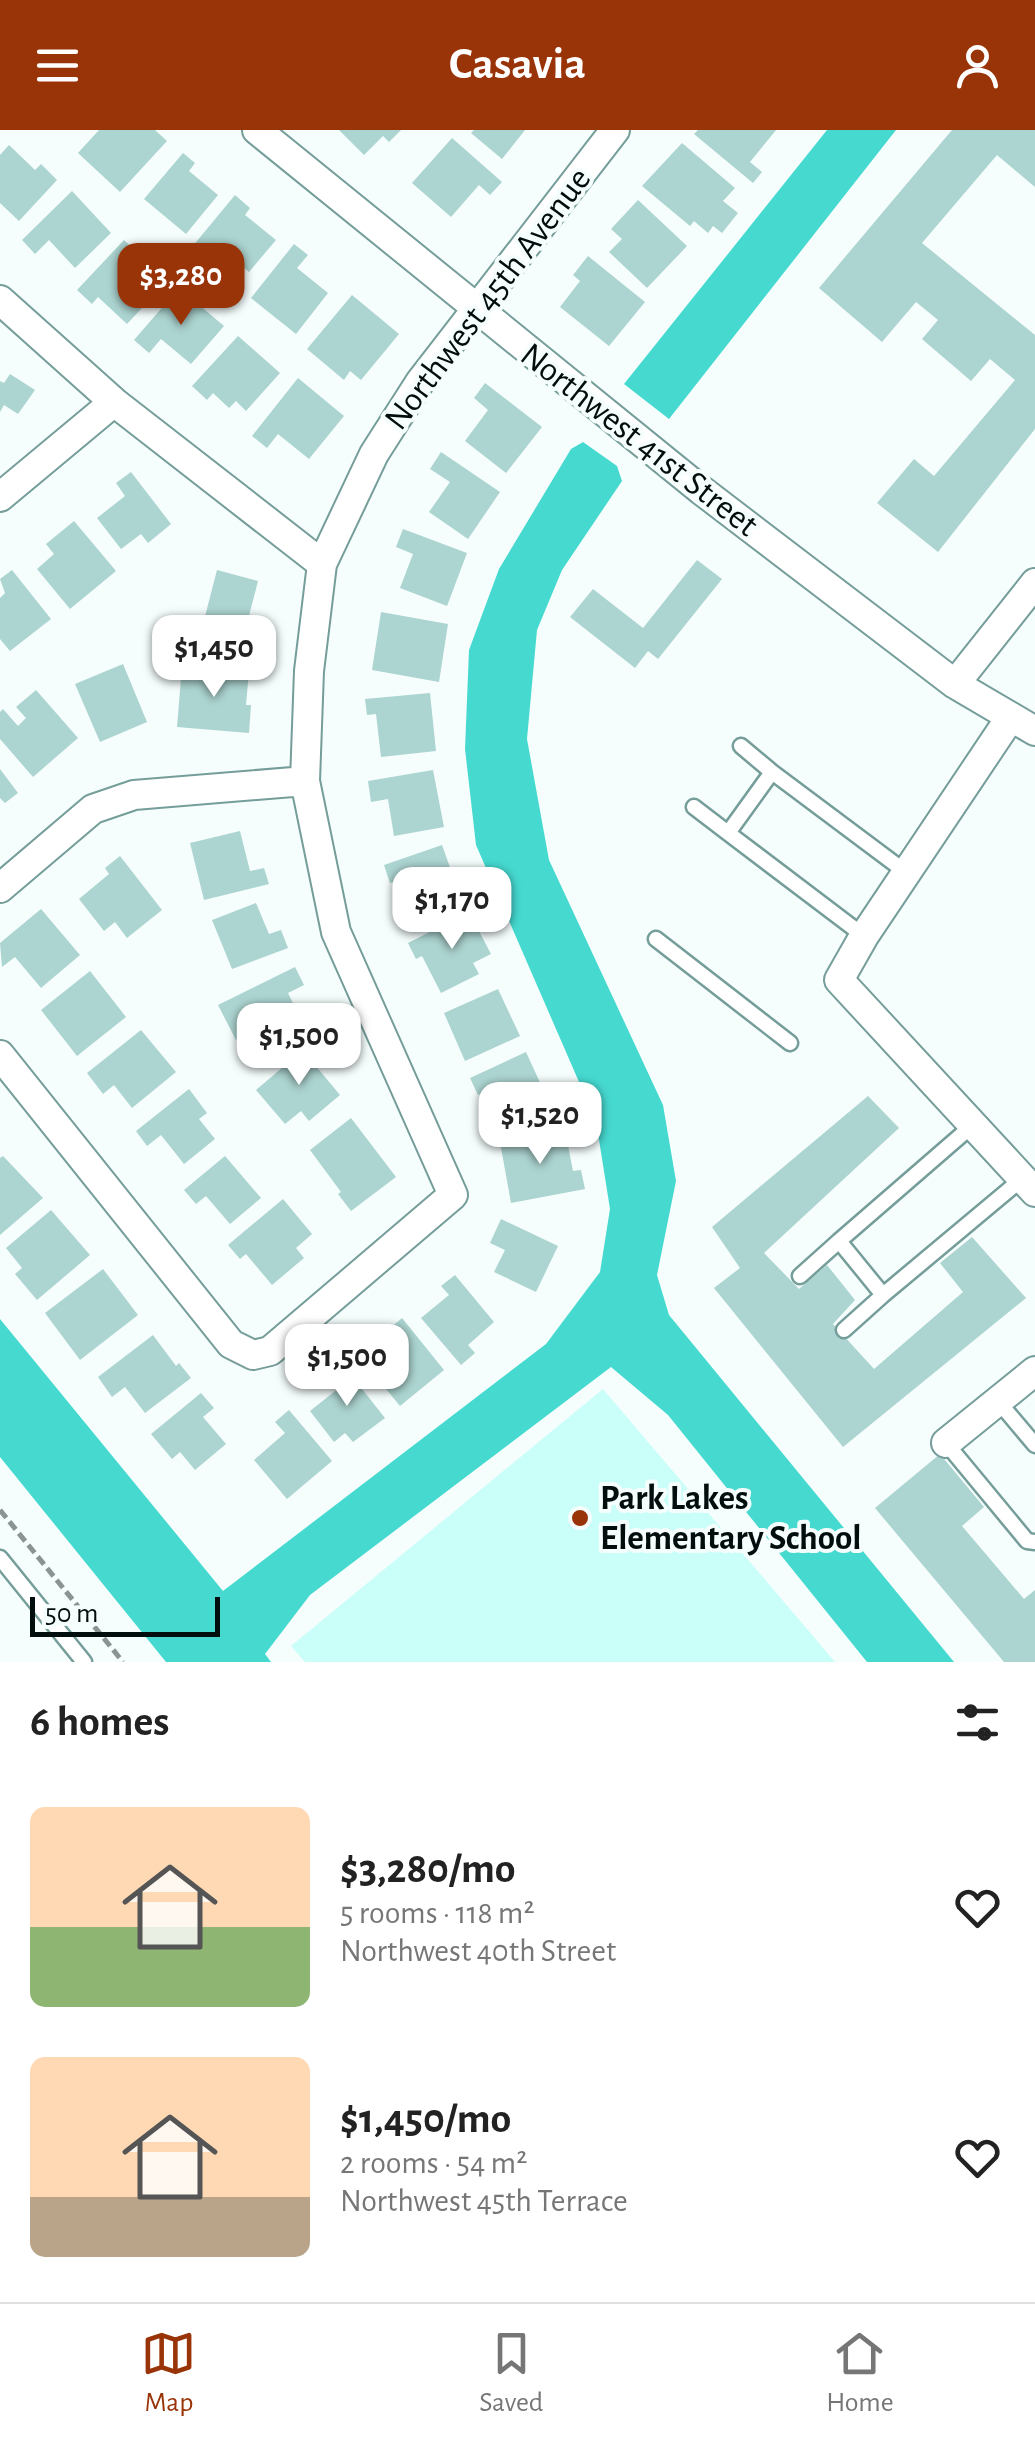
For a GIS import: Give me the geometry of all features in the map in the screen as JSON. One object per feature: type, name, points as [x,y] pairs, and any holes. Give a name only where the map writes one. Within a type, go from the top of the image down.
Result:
[{"type":"street","name":"Northwest 45th Avenue","points":[[0,1056],[231,1344],[253,1356],[270,1351],[453,1195],[336,932],[304,781],[309,671],[322,564],[374,454],[420,382],[615,130]]},
{"type":"street","name":"Northwest 41st Street","points":[[259,131],[686,479],[955,684],[1023,724]]},
{"type":"street","points":[[0,300],[114,402],[322,564]]},
{"type":"street","points":[[0,497],[114,402]]},
{"type":"street","points":[[955,684],[1035,583]]},
{"type":"street","points":[[1023,724],[906,874],[839,980],[1029,1185]]},
{"type":"street","points":[[0,888],[93,809],[134,795],[304,781]]},
{"type":"street","points":[[946,1443],[1035,1371]]},
{"type":"lane","points":[[741,746],[906,874]]},
{"type":"lane","points":[[728,833],[772,772]]},
{"type":"lane","points":[[694,808],[864,936]]},
{"type":"lane","points":[[656,938],[790,1043]]},
{"type":"lane","points":[[800,1276],[974,1124]]},
{"type":"lane","points":[[844,1330],[1029,1185]]},
{"type":"lane","points":[[839,1242],[884,1295]]},
{"type":"lane","points":[[998,1401],[1035,1444]]},
{"type":"lane","points":[[946,1443],[1027,1540],[1035,1542]]},
{"type":"lane","points":[[0,1558],[84,1662]]},
{"type":"path","points":[[0,1510],[123,1662]]},
{"type":"shaded area","name":"Park Lakes Elementary School","points":[[603,1389],[835,1662],[305,1662],[291,1646]]},
{"type":"water","points":[[827,130],[896,130],[669,419],[624,384]]},
{"type":"water","points":[[583,442],[617,466],[622,481],[562,570],[537,630],[527,739],[549,860],[663,1105],[676,1181],[657,1275],[669,1315],[954,1662],[867,1662],[668,1415],[611,1367],[310,1595],[265,1654],[271,1662],[166,1662],[0,1457],[0,1319],[223,1591],[546,1344],[600,1272],[610,1209],[596,1121],[476,845],[465,749],[469,650],[499,569],[571,449]]},
{"type":"building","points":[[99,130],[155,130],[167,141],[120,192],[78,153]]},
{"type":"building","points":[[339,130],[401,130],[389,142],[383,136],[364,155]]},
{"type":"building","points":[[525,130],[502,159],[471,133]]},
{"type":"building","points":[[698,130],[776,130],[750,162],[762,172],[753,183],[694,134]]},
{"type":"building","points":[[952,130],[1035,130],[1035,187],[997,155],[922,243],[1035,335],[1035,429],[938,552],[877,503],[914,459],[934,476],[1015,380],[990,359],[971,381],[922,339],[938,320],[916,302],[882,342],[819,288]]},
{"type":"building","points":[[452,138],[502,182],[490,195],[479,185],[451,217],[412,183]]},
{"type":"building","points":[[682,143],[735,188],[723,201],[738,213],[722,233],[713,226],[708,233],[694,221],[690,226],[642,186]]},
{"type":"building","points":[[9,145],[35,170],[41,164],[57,180],[19,221],[0,203],[0,155]]},
{"type":"building","points":[[183,153],[195,163],[189,171],[218,195],[186,234],[144,199]]},
{"type":"building","points":[[72,191],[111,233],[75,268],[49,240],[35,254],[22,240]]},
{"type":"building","points":[[235,195],[250,208],[245,215],[276,240],[249,272],[238,263],[227,277],[192,247]]},
{"type":"building","points":[[638,200],[687,246],[647,288],[609,252],[622,239],[611,229]]},
{"type":"building","points":[[124,240],[157,271],[146,284],[156,293],[127,324],[98,297],[92,304],[77,290]]},
{"type":"building","points":[[294,244],[308,255],[297,268],[328,293],[296,334],[251,298]]},
{"type":"building","points":[[588,256],[645,302],[609,346],[560,307],[580,281],[573,275]]},
{"type":"building","points":[[179,288],[224,326],[191,364],[161,339],[149,353],[134,340]]},
{"type":"building","points":[[352,295],[399,334],[361,380],[350,371],[344,380],[307,349]]},
{"type":"building","points":[[238,336],[280,373],[246,411],[236,401],[229,408],[213,393],[207,400],[192,386]]},
{"type":"building","points":[[10,374],[35,390],[18,414],[4,405],[0,412],[0,381],[4,383]]},
{"type":"building","points":[[298,378],[344,416],[309,459],[278,434],[267,448],[252,436]]},
{"type":"building","points":[[485,383],[542,427],[506,473],[465,441],[488,410],[474,398]]},
{"type":"building","points":[[441,452],[500,492],[468,539],[429,512],[450,482],[430,469]]},
{"type":"building","points":[[131,472],[171,524],[148,543],[141,534],[121,549],[97,518],[125,496],[116,483]]},
{"type":"building","points":[[74,521],[116,571],[70,609],[37,569],[54,554],[46,544]]},
{"type":"building","points":[[403,529],[467,553],[447,606],[400,588],[413,554],[396,547]]},
{"type":"building","points":[[697,560],[722,579],[658,659],[648,651],[635,668],[570,617],[593,589],[643,628]]},
{"type":"building","points":[[12,570],[51,619],[10,651],[0,639],[0,598],[5,593],[0,579]]},
{"type":"building","points":[[217,570],[258,581],[244,635],[203,624]]},
{"type":"building","points":[[381,612],[448,624],[439,682],[372,670]]},
{"type":"building","points":[[123,664],[147,722],[100,742],[75,684]]},
{"type":"building","points":[[182,666],[249,671],[249,733],[177,727]]},
{"type":"building","points":[[36,690],[78,738],[33,777],[0,739],[0,712],[3,709],[18,726],[26,718],[16,707]]},
{"type":"building","points":[[430,693],[436,751],[381,757],[376,714],[367,715],[365,699]]},
{"type":"building","points":[[0,769],[18,793],[5,803],[0,798]]},
{"type":"building","points":[[433,770],[444,827],[394,836],[388,799],[371,802],[368,781]]},
{"type":"building","points":[[240,831],[250,871],[264,868],[269,884],[204,900],[190,843]]},
{"type":"building","points":[[442,845],[462,901],[410,919],[397,881],[390,883],[384,865]]},
{"type":"building","points":[[120,856],[162,910],[127,938],[115,922],[104,931],[79,899],[109,874],[105,868]]},
{"type":"building","points":[[256,903],[269,934],[281,930],[288,948],[232,969],[212,920]]},
{"type":"building","points":[[41,909],[80,955],[41,988],[15,957],[2,967],[0,943]]},
{"type":"building","points":[[469,912],[491,954],[473,963],[479,974],[441,993],[422,956],[416,959],[408,943]]},
{"type":"building","points":[[295,967],[304,985],[288,993],[305,1028],[258,1051],[249,1034],[236,1040],[218,1005]]},
{"type":"building","points":[[90,971],[126,1017],[77,1056],[41,1010]]},
{"type":"building","points":[[498,989],[520,1036],[465,1061],[444,1013]]},
{"type":"building","points":[[141,1030],[176,1072],[132,1108],[114,1085],[103,1094],[87,1073]]},
{"type":"building","points":[[310,1044],[323,1059],[315,1065],[340,1095],[309,1121],[301,1111],[285,1124],[256,1090]]},
{"type":"building","points":[[526,1052],[548,1100],[503,1121],[489,1090],[478,1095],[470,1078]]},
{"type":"building","points":[[189,1089],[207,1113],[199,1119],[215,1139],[184,1164],[161,1135],[147,1146],[136,1131]]},
{"type":"building","points":[[868,1096],[899,1128],[764,1253],[799,1289],[827,1265],[855,1300],[833,1324],[874,1369],[963,1292],[940,1263],[972,1237],[1026,1298],[843,1447],[714,1288],[740,1268],[712,1227]]},
{"type":"building","points":[[351,1118],[396,1177],[351,1211],[310,1150]]},
{"type":"building","points":[[565,1130],[573,1171],[581,1170],[585,1189],[511,1203],[500,1142]]},
{"type":"building","points":[[3,1156],[43,1198],[0,1235],[0,1158]]},
{"type":"building","points":[[225,1156],[261,1198],[230,1224],[206,1196],[196,1204],[184,1190]]},
{"type":"building","points":[[283,1199],[312,1234],[296,1248],[304,1258],[272,1285],[246,1254],[240,1259],[228,1245]]},
{"type":"building","points":[[51,1210],[90,1255],[37,1300],[15,1274],[22,1268],[6,1248]]},
{"type":"building","points":[[501,1219],[558,1246],[536,1292],[494,1272],[505,1250],[490,1243]]},
{"type":"building","points":[[103,1269],[138,1315],[80,1360],[45,1313]]},
{"type":"building","points":[[455,1275],[494,1322],[468,1345],[475,1353],[461,1365],[421,1318],[449,1295],[441,1286]]},
{"type":"building","points":[[402,1318],[444,1370],[400,1406],[368,1367],[399,1341],[389,1329]]},
{"type":"building","points":[[153,1335],[176,1366],[179,1363],[191,1378],[145,1413],[125,1387],[112,1397],[98,1377]]},
{"type":"building","points":[[343,1365],[385,1418],[353,1442],[345,1433],[334,1442],[310,1411],[339,1388],[329,1376]]},
{"type":"building","points":[[201,1393],[214,1408],[203,1417],[226,1444],[195,1470],[180,1452],[172,1459],[151,1434]]},
{"type":"building","points":[[289,1410],[332,1461],[287,1499],[254,1460],[285,1433],[275,1422]]},
{"type":"building","points":[[940,1454],[984,1507],[962,1526],[1024,1599],[1035,1590],[1035,1662],[1004,1662],[875,1508]]},
{"type":"place","name":"Park Lakes Elementary School","points":[[580,1518]]}]
